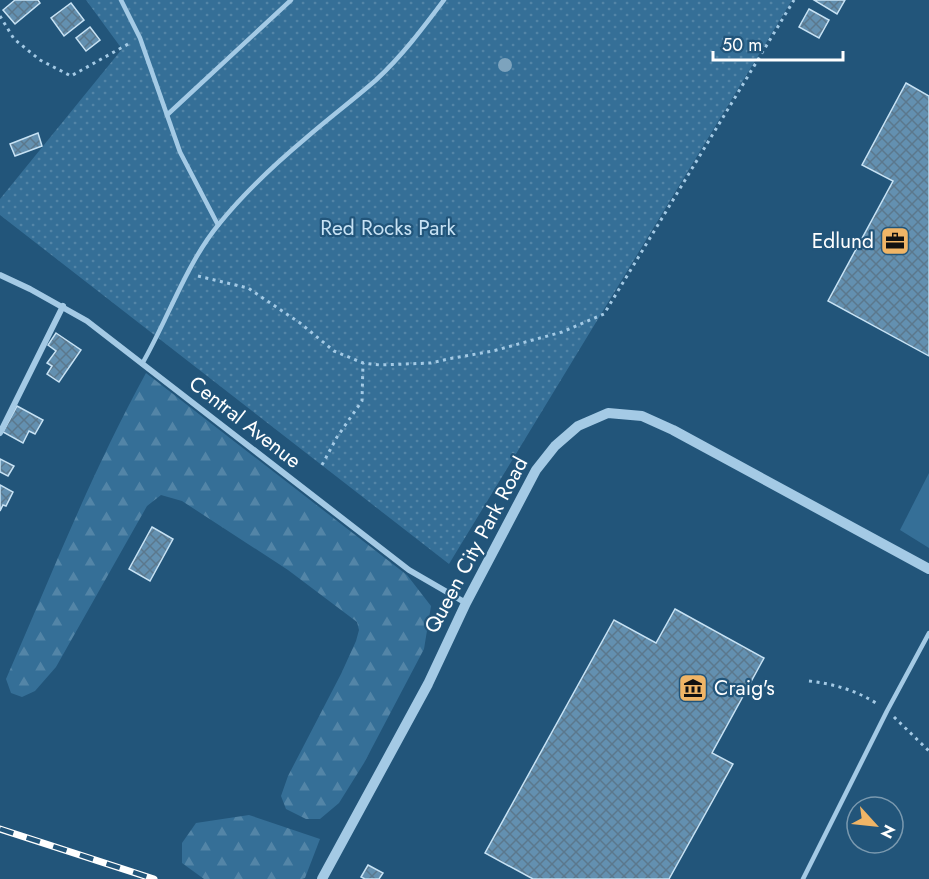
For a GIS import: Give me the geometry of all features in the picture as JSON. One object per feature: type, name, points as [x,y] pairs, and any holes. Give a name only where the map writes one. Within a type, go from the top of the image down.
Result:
[{"type":"street","name":"Central Avenue","points":[[0,275],[63,306],[97,328],[409,570],[466,603]]},
{"type":"street","points":[[0,433],[63,306]]},
{"type":"street","name":"Queen City Park Road","points":[[322,879],[428,684],[466,603],[536,470],[555,446],[578,426],[608,413],[642,416],[673,430],[929,569]]},
{"type":"lane","points":[[121,0],[140,38],[180,152],[218,225]]},
{"type":"lane","points":[[167,115],[291,0]]},
{"type":"lane","points":[[142,364],[188,273],[218,225],[249,191],[305,138],[384,72],[412,42],[444,0]]},
{"type":"lane","points":[[803,879],[887,711],[929,633]]},
{"type":"path","points":[[188,273],[248,288],[300,323],[333,351],[363,363],[389,365],[431,363],[493,351],[562,332],[604,314],[794,0]]},
{"type":"path","points":[[0,16],[14,39],[40,60],[71,76],[140,38]]},
{"type":"path","points":[[322,465],[336,437],[362,401],[363,363]]},
{"type":"path","points":[[809,681],[846,688],[862,695],[887,711],[929,751]]},
{"type":"green space","name":"Red Rocks Park","points":[[86,0],[792,0],[449,564],[0,215],[0,199],[122,49]]},
{"type":"green space","points":[[146,373],[407,575],[431,606],[424,649],[364,763],[339,803],[320,819],[306,819],[286,809],[281,796],[288,776],[356,641],[359,630],[357,622],[288,570],[182,501],[161,495],[147,506],[56,667],[35,691],[22,697],[11,693],[6,679],[90,486]]},
{"type":"green space","points":[[929,473],[929,548],[900,530]]},
{"type":"green space","points":[[249,815],[320,839],[305,878],[204,879],[182,863],[182,843],[196,823]]},
{"type":"building","points":[[15,0],[38,0],[40,3],[15,24],[3,10]]},
{"type":"building","points":[[814,0],[845,0],[837,14]]},
{"type":"building","points":[[71,3],[84,20],[64,36],[51,18]]},
{"type":"building","points":[[809,9],[829,20],[819,38],[799,27]]},
{"type":"building","points":[[90,27],[100,40],[86,51],[76,38]]},
{"type":"building","name":"Edlund","points":[[906,83],[929,96],[929,356],[828,301],[893,181],[862,165]]},
{"type":"building","points":[[38,133],[42,146],[15,156],[10,144]]},
{"type":"building","points":[[56,333],[81,350],[59,382],[47,374],[52,366],[47,363],[56,351],[48,345]]},
{"type":"building","points":[[17,406],[43,420],[35,434],[29,431],[23,443],[3,432]]},
{"type":"building","points":[[0,459],[14,466],[8,476],[0,472]]},
{"type":"building","points":[[0,485],[13,492],[6,506],[3,505],[0,511]]},
{"type":"building","points":[[152,527],[173,539],[150,581],[129,569]]},
{"type":"building","points":[[675,609],[764,658],[712,753],[733,764],[669,879],[533,879],[485,853],[614,620],[656,643]]},
{"type":"building","points":[[368,865],[383,873],[379,879],[361,877]]},
{"type":"railway","points":[[0,829],[154,879]]},
{"type":"place","name":"Edlund","points":[[895,241]]},
{"type":"place","name":"Craig's","points":[[693,688]]}]
